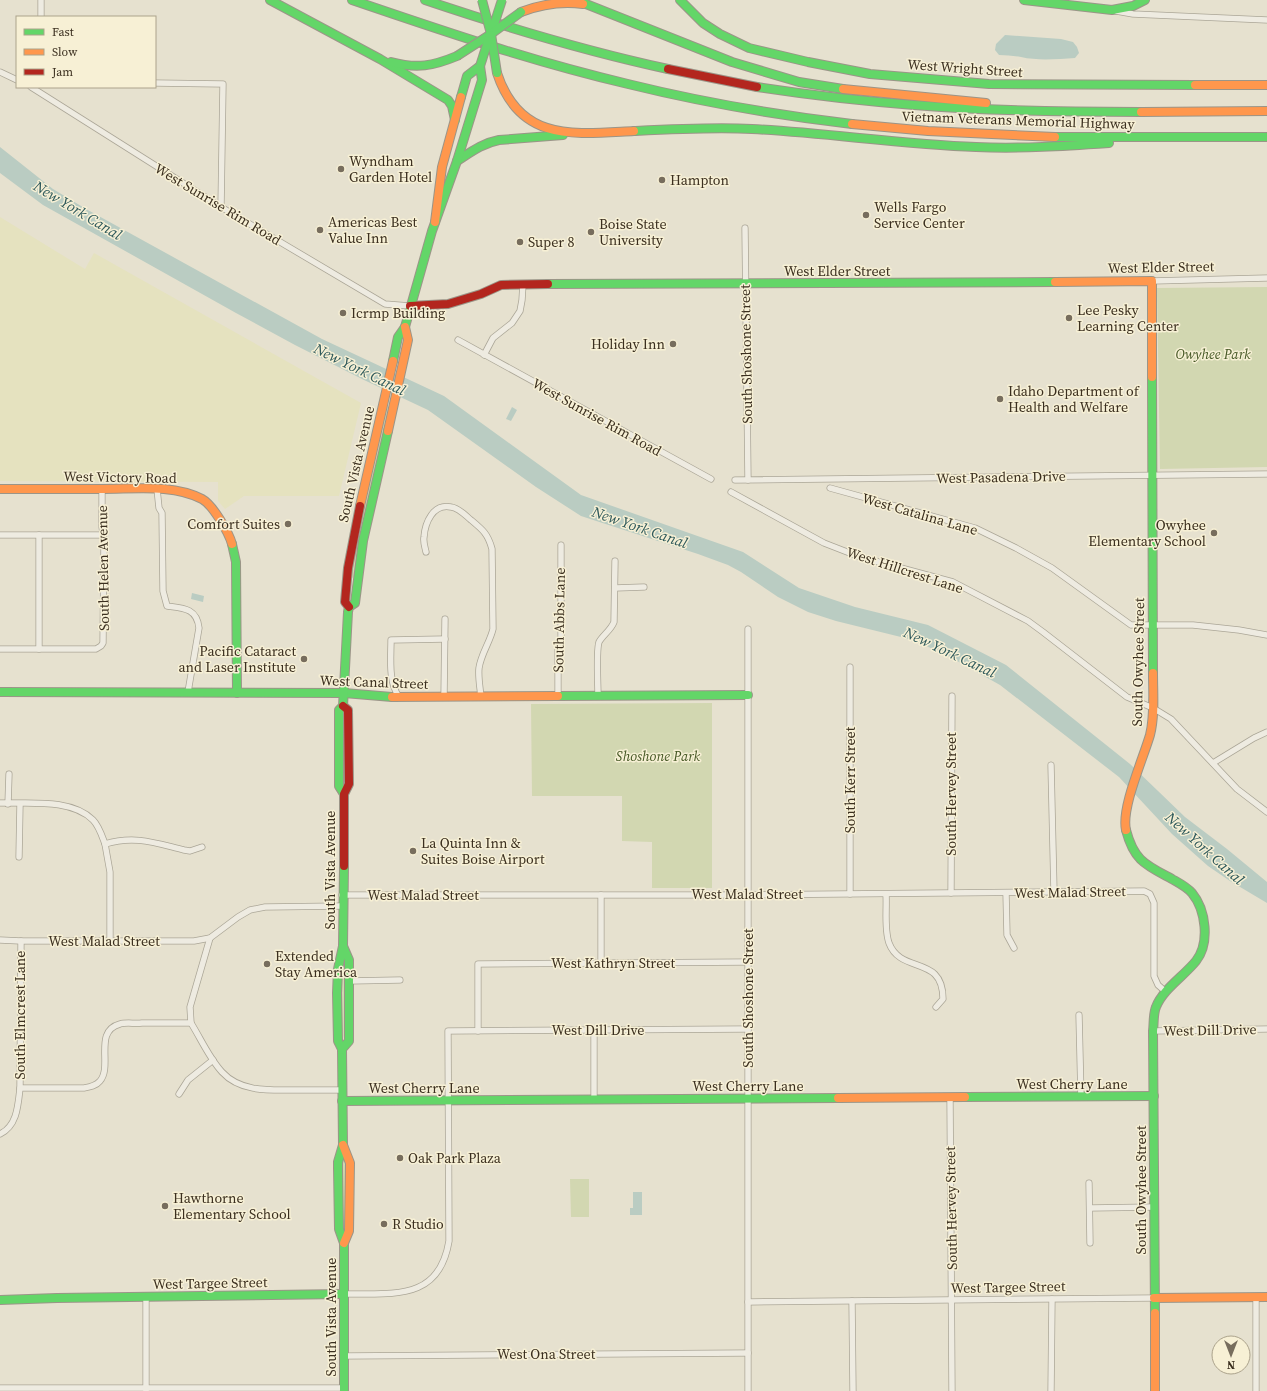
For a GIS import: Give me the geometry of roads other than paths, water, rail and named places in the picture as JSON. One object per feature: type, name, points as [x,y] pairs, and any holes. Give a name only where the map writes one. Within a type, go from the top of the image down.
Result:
[{"type":"main road","points":[[270,0],[380,59],[448,100],[452,106],[455,120]]},
{"type":"main road","name":"Vietnam Veterans Memorial Highway","points":[[352,0],[515,54],[577,71],[667,94],[765,112],[860,125],[958,133],[1050,137],[1267,137]]},
{"type":"main road","name":"Vietnam Veterans Memorial Highway","points":[[425,0],[523,32],[650,66],[727,81],[819,96],[939,107],[1018,111],[1267,111]]},
{"type":"main road","points":[[482,0],[497,73],[508,99],[517,110],[529,120],[546,128],[559,131],[588,133]]},
{"type":"main road","name":"South Vista Avenue","points":[[342,1049],[349,1041],[349,960],[343,946],[342,906],[344,794],[349,784],[348,710],[343,706],[349,607],[345,602],[348,568],[356,522],[398,337],[405,328],[435,222],[457,161],[482,80],[480,66],[502,0]]},
{"type":"main road","points":[[576,0],[732,62],[799,82],[886,94],[1098,112]]},
{"type":"main road","name":"West Wright Street","points":[[680,0],[703,24],[749,48],[808,62],[870,74],[989,84],[1267,85]]},
{"type":"main road","points":[[1024,0],[1112,10],[1133,6],[1145,0]]},
{"type":"main road","points":[[380,59],[405,66],[415,67],[437,65],[457,56],[521,12],[546,3],[561,2],[587,5]]},
{"type":"main road","name":"South Vista Avenue","points":[[435,222],[442,167],[467,76],[480,66]]},
{"type":"main road","points":[[457,161],[488,142],[499,140],[588,133],[719,128],[974,147],[1075,145],[1178,138]]},
{"type":"main road","name":"West Elder Street","points":[[410,306],[448,304],[481,294],[501,285],[523,284],[1152,281]]},
{"type":"main road","name":"South Owyhee Street","points":[[1152,281],[1153,708],[1150,733],[1127,808],[1125,824],[1133,850],[1144,864],[1181,884],[1192,893],[1204,915],[1205,928],[1204,942],[1196,960],[1166,992],[1156,1007],[1153,1031],[1155,1391]]},
{"type":"main road","name":"South Vista Avenue","points":[[349,607],[355,603],[364,541],[408,340],[405,328]]},
{"type":"main road","name":"West Victory Road","points":[[0,488],[157,490],[184,492],[204,500],[213,510],[230,536],[236,562],[237,692]]},
{"type":"main road","name":"West Canal Street","points":[[0,692],[344,693],[383,697],[748,695]]},
{"type":"main road","name":"South Vista Avenue","points":[[343,946],[338,959],[338,1041],[342,1049],[343,1145],[350,1163],[349,1231],[344,1243],[344,1390]]},
{"type":"main road","name":"West Cherry Lane","points":[[342,1101],[1154,1096]]},
{"type":"main road","name":"West Targee Street","points":[[0,1300],[344,1294]]},
{"type":"main road","name":"West Targee Street","points":[[1154,1298],[1267,1297]]},
{"type":"street","points":[[41,0],[41,16]]},
{"type":"street","points":[[1112,10],[1133,14],[1267,20]]},
{"type":"street","points":[[0,72],[16,80]]},
{"type":"street","points":[[156,83],[223,84],[221,208]]},
{"type":"street","name":"West Sunrise Rim Road","points":[[35,88],[221,208],[385,304],[410,306]]},
{"type":"street","name":"South Shoshone Street","points":[[745,228],[748,480]]},
{"type":"street","name":"West Elder Street","points":[[1152,281],[1267,278]]},
{"type":"street","points":[[484,355],[493,338],[512,323],[520,312],[523,284]]},
{"type":"street","name":"West Sunrise Rim Road","points":[[458,340],[711,479]]},
{"type":"street","name":"West Pasadena Drive","points":[[736,480],[1267,474]]},
{"type":"street","name":"West Catalina Lane","points":[[830,488],[975,528],[1052,568],[1131,625],[1193,625],[1239,630],[1267,635]]},
{"type":"street","name":"South Helen Avenue","points":[[39,649],[96,649],[101,646],[104,640],[102,489]]},
{"type":"street","points":[[157,490],[159,508],[162,513],[163,591],[167,606],[180,607],[192,612],[198,618],[199,628],[188,692]]},
{"type":"street","name":"West Hillcrest Lane","points":[[731,492],[824,543],[860,557],[953,582],[1028,621],[1127,697],[1153,708],[1171,719],[1237,789],[1267,812]]},
{"type":"street","points":[[426,552],[424,538],[428,519],[434,511],[443,506],[458,510],[484,530],[490,539],[492,549],[493,629],[479,667],[478,676],[481,697]]},
{"type":"street","points":[[0,535],[103,535]]},
{"type":"street","points":[[0,649],[39,649],[39,535]]},
{"type":"street","name":"South Abbs Lane","points":[[558,696],[558,643],[561,638],[561,544]]},
{"type":"street","points":[[598,696],[598,647],[601,639],[612,628],[614,622],[615,561]]},
{"type":"street","points":[[614,588],[644,587]]},
{"type":"street","points":[[444,697],[445,620]]},
{"type":"street","name":"South Shoshone Street","points":[[748,628],[748,1391]]},
{"type":"street","points":[[399,697],[394,690],[392,681],[391,640],[445,639]]},
{"type":"street","name":"South Kerr Street","points":[[850,667],[850,894]]},
{"type":"street","name":"South Hervey Street","points":[[951,893],[952,696]]},
{"type":"street","points":[[1213,763],[1254,738],[1267,732]]},
{"type":"street","points":[[1052,765],[1054,892]]},
{"type":"street","points":[[8,804],[9,774]]},
{"type":"street","points":[[0,803],[60,805],[77,809],[93,820],[105,844],[110,872],[110,941]]},
{"type":"street","points":[[19,857],[20,804]]},
{"type":"street","points":[[105,844],[118,840],[143,840],[184,850],[202,847]]},
{"type":"street","name":"West Malad Street","points":[[342,895],[748,895],[1144,891],[1150,894],[1154,903],[1154,976],[1158,985],[1166,992]]},
{"type":"street","points":[[1006,893],[1007,935],[1014,948]]},
{"type":"street","points":[[886,894],[887,934],[889,943],[893,951],[900,958],[909,963],[930,970],[936,975],[943,988],[943,999],[936,1007]]},
{"type":"street","points":[[601,895],[601,963]]},
{"type":"street","name":"West Malad Street","points":[[0,940],[194,941],[210,938],[250,910],[265,907],[342,906]]},
{"type":"street","points":[[210,938],[190,1007],[191,1023],[222,1073],[239,1084],[265,1090],[343,1090]]},
{"type":"street","name":"South Elmcrest Lane","points":[[20,941],[20,1088]]},
{"type":"street","name":"West Kathryn Street","points":[[478,1031],[478,964],[748,962]]},
{"type":"street","points":[[349,981],[400,980]]},
{"type":"street","points":[[1078,1015],[1081,1097]]},
{"type":"street","points":[[0,1134],[10,1127],[13,1122],[20,1088],[84,1088],[93,1086],[100,1082],[104,1075],[105,1068],[105,1039],[110,1030],[120,1024],[191,1023]]},
{"type":"street","name":"West Dill Drive","points":[[448,1100],[448,1031],[748,1029]]},
{"type":"street","name":"West Dill Drive","points":[[1153,1031],[1267,1029]]},
{"type":"street","points":[[594,1030],[594,1100]]},
{"type":"street","points":[[179,1094],[188,1080],[213,1060]]},
{"type":"street","name":"South Hervey Street","points":[[950,1098],[952,1391]]},
{"type":"street","name":"West Targee Street","points":[[344,1294],[396,1293],[409,1291],[419,1287],[434,1276],[441,1266],[447,1254],[449,1241],[448,1100]]},
{"type":"street","points":[[1089,1183],[1090,1243]]},
{"type":"street","points":[[1090,1208],[1155,1207]]},
{"type":"street","points":[[146,1297],[146,1390]]},
{"type":"street","points":[[1256,1297],[1256,1391]]},
{"type":"street","name":"West Targee Street","points":[[748,1302],[1154,1298]]},
{"type":"street","points":[[1051,1391],[1052,1299]]},
{"type":"street","points":[[852,1301],[853,1391]]},
{"type":"street","name":"West Ona Street","points":[[344,1356],[748,1353]]},
{"type":"street","points":[[0,1388],[344,1390]]},
{"type":"water","points":[[1005,35],[1061,39],[1073,42],[1079,53],[1075,58],[1048,59],[999,55],[995,50],[996,44]]},
{"type":"water","name":"New York Canal","points":[[0,147],[53,189],[86,209],[322,339],[444,396],[581,495],[743,552],[799,588],[855,607],[928,625],[1006,665],[1130,764],[1185,817],[1267,882],[1267,903],[1208,866],[1172,834],[1119,777],[1000,685],[950,657],[909,639],[836,621],[808,612],[778,597],[728,565],[581,516],[536,487],[428,410],[295,345],[43,205],[0,173]]},
{"type":"water","points":[[512,407],[517,410],[511,421],[506,419]]},
{"type":"water","points":[[192,593],[204,596],[203,602],[191,599]]},
{"type":"water","points":[[633,1192],[642,1192],[642,1215],[630,1215],[630,1208],[633,1208]]},
{"type":"place","name":"Wyndham Garden Hotel","points":[[341,169]]},
{"type":"place","name":"Hampton","points":[[662,180]]},
{"type":"place","name":"Wells Fargo Service Center","points":[[866,215]]},
{"type":"place","name":"Americas Best Value Inn","points":[[320,230]]},
{"type":"place","name":"Boise State University","points":[[591,232]]},
{"type":"place","name":"Super 8","points":[[520,242]]},
{"type":"place","name":"Icrmp Building","points":[[343,313]]},
{"type":"place","name":"Lee Pesky Learning Center","points":[[1069,318]]},
{"type":"place","name":"Holiday Inn","points":[[673,344]]},
{"type":"place","name":"Idaho Department of Health and Welfare","points":[[1000,399]]},
{"type":"place","name":"Comfort Suites","points":[[288,524]]},
{"type":"place","name":"Owyhee Elementary School","points":[[1214,533]]},
{"type":"place","name":"Pacific Cataract and Laser Institute","points":[[304,659]]},
{"type":"place","name":"La Quinta Inn & Suites Boise Airport","points":[[413,851]]},
{"type":"place","name":"Extended Stay America","points":[[267,964]]},
{"type":"place","name":"Oak Park Plaza","points":[[400,1158]]},
{"type":"place","name":"Hawthorne Elementary School","points":[[165,1206]]},
{"type":"place","name":"R Studio","points":[[384,1224]]},
{"type":"park label","name":"Owyhee Park","points":[[1213,354]]},
{"type":"park label","name":"Shoshone Park","points":[[658,756]]}]
